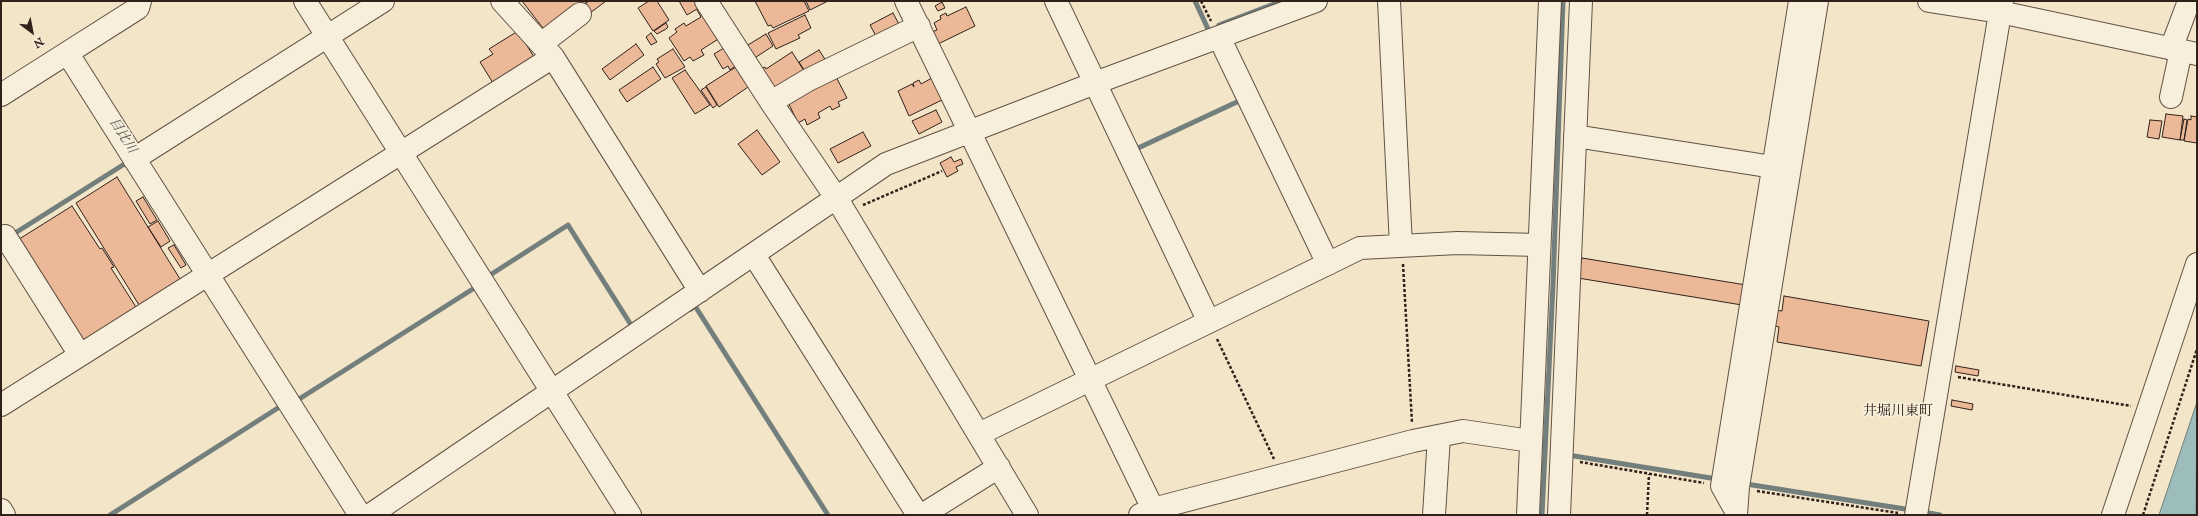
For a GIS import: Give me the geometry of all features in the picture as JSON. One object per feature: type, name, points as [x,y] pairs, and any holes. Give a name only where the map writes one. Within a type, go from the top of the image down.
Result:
[{"type":"street","points":[[1,95],[68,54],[138,8],[140,1]]},
{"type":"street","points":[[305,1],[630,515]]},
{"type":"street","points":[[134,159],[383,1]]},
{"type":"street","points":[[502,1],[547,50],[700,291]]},
{"type":"street","points":[[906,1],[1091,379],[1146,512],[1413,442],[1462,431],[1531,441]]},
{"type":"street","points":[[1056,1],[1208,322]]},
{"type":"street","points":[[370,515],[754,255],[841,206],[886,164],[1095,83],[1316,1]]},
{"type":"street","points":[[1389,1],[1402,246]]},
{"type":"street","points":[[1528,515],[1550,1]]},
{"type":"street","points":[[1559,515],[1581,1]]},
{"type":"street","points":[[1770,239],[1773,167],[1800,1]]},
{"type":"street","points":[[1736,513],[1730,487],[1770,239],[1817,1]]},
{"type":"street","points":[[1929,1],[2001,6],[2183,51]]},
{"type":"street","points":[[2171,97],[2183,51],[2189,1]]},
{"type":"street","points":[[715,4],[771,102],[841,206],[1027,515]]},
{"type":"street","points":[[1910,514],[1940,374],[2001,6]]},
{"type":"street","points":[[1,405],[401,152],[547,50],[580,14]]},
{"type":"street","points":[[771,102],[808,80],[919,26]]},
{"type":"street","points":[[1219,38],[1328,264]]},
{"type":"street","points":[[68,54],[360,515]]},
{"type":"street","points":[[1575,136],[1773,167]]},
{"type":"street","points":[[5,236],[80,355]]},
{"type":"street","points":[[979,434],[1360,248],[1458,243],[1539,246]]},
{"type":"street","points":[[754,255],[918,515]]},
{"type":"street","points":[[2113,515],[2197,264]]},
{"type":"street","points":[[1434,515],[1439,436]]},
{"type":"street","points":[[922,515],[999,468]]},
{"type":"street","points":[[1,510],[4,515]]},
{"type":"path","points":[[841,206],[942,171]]},
{"type":"path","points":[[1402,246],[1413,442]]},
{"type":"path","points":[[1208,322],[1282,476]]},
{"type":"path","points":[[2143,515],[2197,349]]},
{"type":"path","points":[[1940,374],[2149,408]]},
{"type":"path","points":[[1562,459],[1730,487],[1910,514]]},
{"type":"path","points":[[1647,515],[1649,474]]},
{"type":"water","points":[[2197,402],[2196,515],[2159,515]]},
{"type":"building","points":[[522,1],[588,1],[546,32]]},
{"type":"building","points":[[589,1],[606,1],[586,16],[580,8]]},
{"type":"building","points":[[649,1],[657,1],[669,20],[653,31],[638,8]]},
{"type":"building","points":[[679,1],[699,1],[702,6],[687,15]]},
{"type":"building","points":[[755,1],[804,1],[809,11],[773,28],[771,25],[768,26]]},
{"type":"building","points":[[806,1],[828,1],[810,10]]},
{"type":"building","points":[[942,2],[945,8],[938,11],[935,6]]},
{"type":"building","points":[[702,6],[720,38],[701,50],[704,55],[693,61],[690,57],[684,61],[669,38],[677,32],[675,29],[684,23],[686,26],[701,17],[697,10]]},
{"type":"building","points":[[966,7],[975,26],[938,44],[932,32],[937,30],[934,23],[941,19],[940,16],[946,13],[947,16]]},
{"type":"building","points":[[893,13],[901,28],[878,40],[870,25]]},
{"type":"building","points":[[805,15],[811,28],[798,35],[800,38],[776,49],[768,33]]},
{"type":"building","points":[[666,23],[668,27],[666,29],[657,34],[654,31]]},
{"type":"building","points":[[518,31],[534,57],[493,83],[480,62],[493,54],[489,49]]},
{"type":"building","points":[[651,33],[657,42],[651,45],[646,37]]},
{"type":"building","points":[[766,34],[773,46],[750,61],[743,48]]},
{"type":"building","points":[[636,44],[644,55],[610,80],[602,69]]},
{"type":"building","points":[[727,46],[738,64],[730,70],[728,66],[723,69],[714,54]]},
{"type":"building","points":[[673,49],[685,67],[665,78],[656,64],[659,62],[657,59]]},
{"type":"building","points":[[819,50],[828,64],[808,76],[799,62]]},
{"type":"building","points":[[792,52],[806,74],[773,95],[759,70],[765,67],[766,69]]},
{"type":"building","points":[[739,65],[751,85],[719,107],[706,86]]},
{"type":"building","points":[[653,67],[661,79],[627,102],[619,90]]},
{"type":"building","points":[[685,70],[710,105],[695,114],[672,78]]},
{"type":"building","points":[[834,73],[847,98],[838,102],[840,106],[832,110],[830,106],[818,113],[820,118],[807,125],[805,119],[798,123],[786,98]]},
{"type":"building","points":[[932,78],[942,100],[909,116],[898,91],[912,84],[914,87],[913,83],[919,80],[921,84]]},
{"type":"building","points":[[706,87],[717,105],[713,108],[701,90]]},
{"type":"building","points":[[936,110],[942,122],[919,134],[912,121]]},
{"type":"building","points":[[2166,114],[2183,116],[2180,140],[2162,137]]},
{"type":"building","points":[[2191,116],[2197,117],[2197,143],[2184,141],[2188,119],[2191,120]]},
{"type":"building","points":[[2184,119],[2187,120],[2184,140],[2180,140]]},
{"type":"building","points":[[2150,120],[2162,121],[2159,139],[2147,137]]},
{"type":"building","points":[[757,130],[780,162],[762,175],[738,144]]},
{"type":"building","points":[[863,132],[871,146],[838,163],[830,149]]},
{"type":"building","points":[[951,157],[954,162],[961,159],[963,164],[956,167],[958,171],[947,177],[940,163]]},
{"type":"building","points":[[117,177],[180,279],[139,305],[76,203]]},
{"type":"building","points":[[143,197],[157,220],[150,224],[136,201]]},
{"type":"building","points":[[72,206],[100,249],[102,248],[114,267],[111,268],[136,307],[79,343],[16,241]]},
{"type":"building","points":[[158,221],[170,241],[161,247],[148,227]]},
{"type":"building","points":[[174,245],[186,265],[181,268],[168,248]]},
{"type":"building","points":[[1582,258],[1746,285],[1742,305],[1578,278]]},
{"type":"building","points":[[1784,296],[1929,321],[1921,366],[1777,342],[1779,327],[1772,325],[1775,310],[1782,311]]},
{"type":"building","points":[[1956,366],[1979,370],[1978,376],[1955,372]]},
{"type":"building","points":[[1952,400],[1973,404],[1972,410],[1951,406]]},
{"type":"waterway","points":[[1195,1],[1208,29]]},
{"type":"waterway","points":[[1219,25],[1282,1]]},
{"type":"waterway","points":[[1542,515],[1553,285],[1563,1]]},
{"type":"waterway","points":[[1136,149],[1239,101],[1237,96]]},
{"type":"waterway","name":"目比川","points":[[12,235],[126,163]]},
{"type":"waterway","points":[[487,277],[568,225],[633,328]]},
{"type":"waterway","points":[[296,401],[476,287],[478,290]]},
{"type":"waterway","points":[[691,309],[695,306],[828,515]]},
{"type":"waterway","points":[[110,515],[281,406]]},
{"type":"waterway","points":[[1574,456],[1717,479]]},
{"type":"waterway","points":[[1746,484],[1905,509]]},
{"type":"waterway","points":[[1929,513],[1940,515]]},
{"type":"district","name":"井堀川東町","points":[[1898,412]]}]
